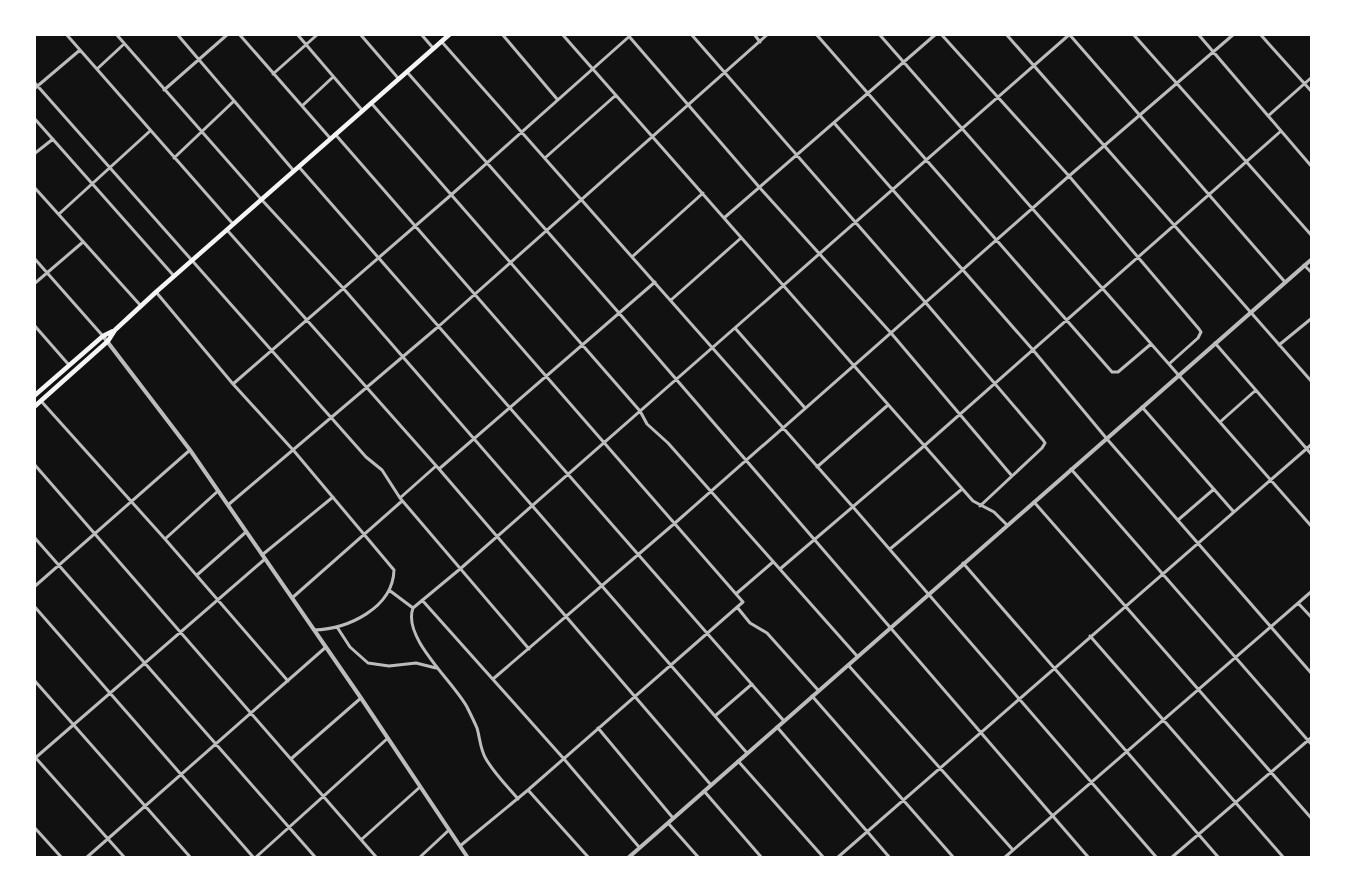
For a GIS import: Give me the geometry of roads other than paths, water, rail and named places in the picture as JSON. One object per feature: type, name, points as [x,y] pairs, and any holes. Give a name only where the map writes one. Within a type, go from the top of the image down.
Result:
[{"type":"main road","points":[[34,407],[108,341],[115,330],[156,292],[450,34]]},
{"type":"main road","points":[[35,394],[103,336],[115,330]]},
{"type":"street","points":[[66,34],[233,224]]},
{"type":"street","points":[[116,34],[404,357],[747,753]]},
{"type":"street","points":[[177,34],[294,171]]},
{"type":"street","points":[[164,90],[228,34]]},
{"type":"street","points":[[239,34],[475,294],[743,602],[518,799],[460,846]]},
{"type":"street","points":[[297,34],[363,111]]},
{"type":"street","points":[[273,74],[318,34]]},
{"type":"street","points":[[360,34],[399,79]]},
{"type":"street","points":[[421,34],[433,48]]},
{"type":"street","points":[[502,34],[558,99]]},
{"type":"street","points":[[562,34],[962,489],[973,501],[994,512],[1007,525]]},
{"type":"street","points":[[691,34],[995,382],[1045,443],[980,506]]},
{"type":"street","points":[[754,34],[760,42]]},
{"type":"street","points":[[228,505],[332,419],[511,264],[768,34]]},
{"type":"street","points":[[816,34],[1115,373],[1151,344]]},
{"type":"street","points":[[879,34],[1311,526]]},
{"type":"street","points":[[724,218],[939,34],[1069,176],[1201,333],[1168,364]]},
{"type":"street","points":[[1006,34],[1310,379]]},
{"type":"street","points":[[1133,34],[1311,236]]},
{"type":"street","points":[[1198,34],[1311,167]]},
{"type":"street","points":[[494,680],[1234,34]]},
{"type":"street","points":[[1260,34],[1311,92]]},
{"type":"street","points":[[233,384],[487,164],[629,35],[760,188],[891,333],[1012,476]]},
{"type":"street","points":[[518,799],[485,759],[477,727],[467,707],[415,633],[410,615],[413,608],[1069,35],[1285,282]]},
{"type":"street","points":[[441,41],[546,157],[853,507],[1157,858]]},
{"type":"street","points":[[97,69],[124,44]]},
{"type":"street","points":[[36,87],[80,50]]},
{"type":"street","points":[[407,72],[619,313],[1089,858]]},
{"type":"street","points":[[302,106],[333,77]]},
{"type":"street","points":[[1268,116],[1311,77]]},
{"type":"street","points":[[34,82],[36,87],[111,167],[366,457],[382,470],[401,499],[529,649]]},
{"type":"street","points":[[546,157],[616,95]]},
{"type":"street","points":[[174,158],[234,101]]},
{"type":"street","points":[[372,104],[640,411],[651,429],[668,443],[857,656]]},
{"type":"street","points":[[34,118],[174,276]]},
{"type":"street","points":[[835,124],[1033,350],[1311,674]]},
{"type":"street","points":[[59,214],[150,130]]},
{"type":"street","points":[[780,569],[924,446],[1281,131]]},
{"type":"street","points":[[34,154],[52,139]]},
{"type":"street","points":[[299,166],[784,721]]},
{"type":"street","points":[[34,187],[141,306]]},
{"type":"street","points":[[633,256],[702,193]]},
{"type":"street","points":[[226,230],[438,467],[711,785]]},
{"type":"street","points":[[671,300],[741,238]]},
{"type":"street","points":[[34,284],[83,242]]},
{"type":"street","points":[[34,258],[108,341],[190,450],[468,858]]},
{"type":"street","points":[[631,856],[1311,259]]},
{"type":"street","points":[[1305,265],[1311,273]]},
{"type":"street","points":[[292,598],[401,499],[547,377],[655,282]]},
{"type":"street","points":[[156,292],[233,384],[365,533],[394,570],[394,579],[389,590],[375,608],[337,627],[314,630]]},
{"type":"street","points":[[1279,345],[1311,318]]},
{"type":"street","points":[[34,325],[70,365]]},
{"type":"street","points":[[735,328],[805,408]]},
{"type":"street","points":[[1215,343],[1311,454]]},
{"type":"street","points":[[1220,422],[1256,390]]},
{"type":"street","points":[[41,401],[197,575],[288,681]]},
{"type":"street","points":[[817,467],[888,405]]},
{"type":"street","points":[[1142,407],[1233,511]]},
{"type":"street","points":[[837,858],[1311,444]]},
{"type":"street","points":[[34,587],[190,450]]},
{"type":"street","points":[[34,464],[253,712],[377,858]]},
{"type":"street","points":[[1071,470],[1311,745]]},
{"type":"street","points":[[889,550],[962,489]]},
{"type":"street","points":[[1178,520],[1214,489]]},
{"type":"street","points":[[165,539],[218,491]]},
{"type":"street","points":[[125,858],[35,757],[182,632],[333,496]]},
{"type":"street","points":[[1034,502],[1311,819]]},
{"type":"street","points":[[197,575],[246,532]]},
{"type":"street","points":[[34,537],[316,858]]},
{"type":"street","points":[[737,593],[773,562]]},
{"type":"street","points":[[963,563],[1220,858]]},
{"type":"street","points":[[389,590],[413,608]]},
{"type":"street","points":[[1004,858],[1311,591]]},
{"type":"street","points":[[422,600],[639,847]]},
{"type":"street","points":[[1298,603],[1311,618]]},
{"type":"street","points":[[34,606],[254,858],[388,738]]},
{"type":"street","points":[[737,607],[750,622],[767,633],[818,690]]},
{"type":"street","points":[[337,627],[350,647],[368,663],[389,666],[416,663],[438,668]]},
{"type":"street","points":[[1090,636],[1284,858]]},
{"type":"street","points":[[86,858],[326,647]]},
{"type":"street","points":[[848,664],[1013,850]]},
{"type":"street","points":[[34,680],[190,858]]},
{"type":"street","points":[[715,716],[752,684]]},
{"type":"street","points":[[812,696],[954,858]]},
{"type":"street","points":[[292,758],[361,698]]},
{"type":"street","points":[[777,727],[890,858]]},
{"type":"street","points":[[598,728],[673,818]]},
{"type":"street","points":[[1171,858],[1311,737]]},
{"type":"street","points":[[738,761],[824,858]]},
{"type":"street","points":[[362,839],[420,787]]},
{"type":"street","points":[[528,790],[589,858]]},
{"type":"street","points":[[704,791],[762,858]]},
{"type":"street","points":[[668,822],[699,858]]},
{"type":"street","points":[[34,827],[62,858]]},
{"type":"street","points":[[419,858],[449,830]]}]
